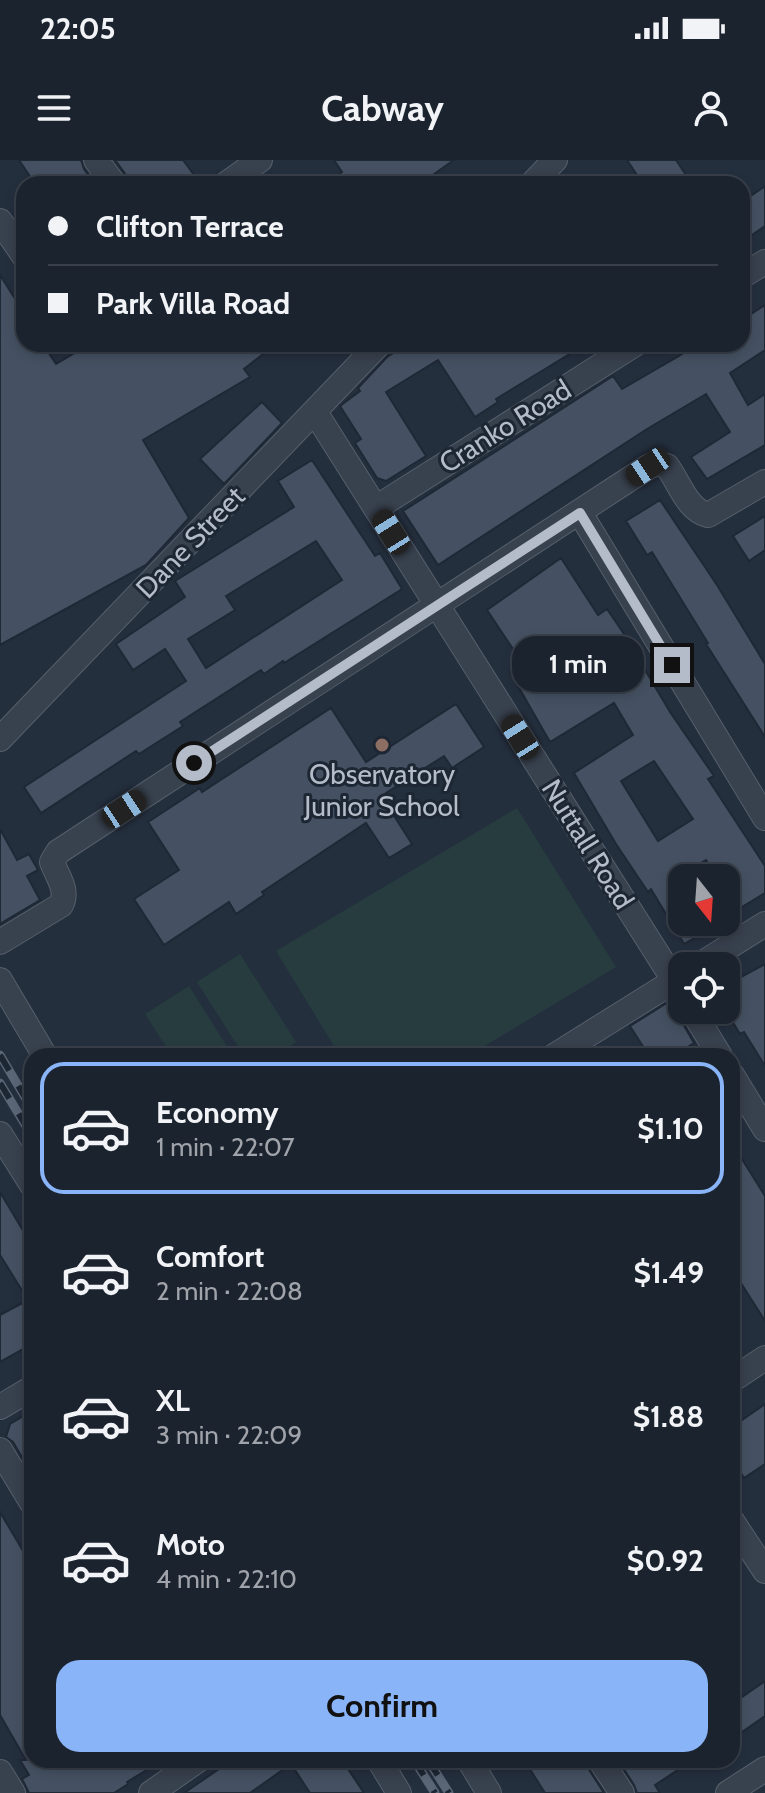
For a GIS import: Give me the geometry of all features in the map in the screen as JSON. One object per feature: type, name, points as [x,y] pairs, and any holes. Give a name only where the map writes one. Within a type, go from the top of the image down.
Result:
[{"type":"street","points":[[228,174],[260,160]]},
{"type":"street","points":[[540,176],[555,160]]},
{"type":"street","points":[[0,221],[16,244]]},
{"type":"street","name":"Dane Street","points":[[0,739],[371,352]]},
{"type":"street","name":"Cranko Road","points":[[376,508],[622,352]]},
{"type":"street","name":"Nuttall Road","points":[[315,412],[668,966]]},
{"type":"street","points":[[0,942],[61,905],[65,897],[63,887],[52,862],[58,852],[657,463],[667,466],[693,507],[699,513],[708,515],[765,482]]},
{"type":"street","points":[[580,513],[765,818]]},
{"type":"street","points":[[720,952],[765,924]]},
{"type":"street","points":[[0,980],[40,1048]]},
{"type":"street","points":[[568,1048],[668,989]]},
{"type":"street","points":[[701,1024],[715,1048]]},
{"type":"street","points":[[740,1088],[765,1129]]},
{"type":"street","points":[[0,1134],[24,1172]]},
{"type":"street","points":[[740,1375],[765,1358]]},
{"type":"street","points":[[0,1407],[24,1393]]},
{"type":"street","points":[[0,1450],[24,1490]]},
{"type":"street","points":[[740,1538],[765,1571]]},
{"type":"street","points":[[151,1793],[184,1768]]},
{"type":"street","points":[[384,1768],[399,1793]]},
{"type":"street","points":[[474,1768],[489,1793]]},
{"type":"street","points":[[605,1768],[622,1793]]},
{"type":"street","points":[[728,1793],[765,1769]]},
{"type":"street","points":[[0,1772],[13,1793]]},
{"type":"green space","points":[[517,808],[616,967],[481,1048],[335,1048],[276,951]]},
{"type":"green space","points":[[240,954],[296,1042],[287,1048],[239,1048],[197,982]]},
{"type":"green space","points":[[189,986],[228,1048],[167,1048],[145,1014]]},
{"type":"building","points":[[19,160],[81,160],[89,176],[30,176]]},
{"type":"building","points":[[115,160],[183,160],[194,175],[126,176]]},
{"type":"building","points":[[334,160],[454,160],[431,176],[337,176],[342,172]]},
{"type":"building","points":[[627,160],[676,160],[687,176],[638,176]]},
{"type":"building","points":[[765,186],[765,226],[750,236],[750,196]]},
{"type":"building","points":[[0,275],[16,300],[16,352],[48,352],[56,364],[76,352],[266,352],[244,369],[250,377],[143,440],[189,518],[146,565],[0,645]]},
{"type":"building","points":[[765,305],[765,350],[730,373],[748,405],[765,394],[765,445],[707,479],[691,457],[730,432],[706,394],[438,565],[403,511],[613,376],[622,389],[681,352],[750,352],[750,315]]},
{"type":"building","points":[[395,352],[573,352],[496,399],[498,402],[475,417],[438,360],[386,392],[426,456],[386,481],[377,478],[355,443],[361,439],[340,406],[360,391],[358,388]]},
{"type":"building","points":[[262,402],[282,423],[224,484],[200,459]]},
{"type":"building","points":[[312,460],[375,556],[380,553],[402,589],[284,663],[264,674],[261,670],[180,722],[183,726],[139,754],[136,751],[41,813],[24,787],[186,681],[165,649],[133,670],[116,644],[185,597],[175,581],[294,507],[278,481]],"holes":[[[316,541],[342,580],[206,668],[188,639],[235,610],[226,596]]]},
{"type":"building","points":[[660,500],[765,664],[765,737],[652,552],[647,555],[626,521]]},
{"type":"building","points":[[765,516],[765,550],[749,561],[733,536]]},
{"type":"building","points":[[561,558],[598,615],[607,609],[670,712],[714,776],[708,779],[765,866],[765,893],[740,908],[740,864],[709,864],[706,860],[699,864],[668,864],[668,917],[651,889],[648,892],[616,844],[574,773],[633,735],[614,703],[550,742],[510,672],[523,664],[487,610]],"holes":[[[654,761],[693,819],[658,841],[621,781]]]},
{"type":"building","points":[[456,704],[484,747],[452,768],[444,756],[386,793],[396,808],[391,811],[412,844],[389,858],[366,823],[262,892],[264,895],[236,914],[229,902],[164,945],[134,899],[179,870],[148,822],[200,788],[202,792],[331,708],[366,762]]},
{"type":"building","points":[[0,829],[17,860],[29,854],[38,870],[27,876],[40,900],[0,924]]},
{"type":"building","points":[[679,936],[698,936],[684,944]]},
{"type":"building","points":[[765,964],[765,1066],[744,1032],[740,1034],[734,1024],[740,1024],[740,977]]},
{"type":"building","points":[[668,1002],[668,1024],[683,1024],[694,1043],[686,1048],[644,1048],[630,1026]]},
{"type":"building","points":[[740,1156],[765,1196],[765,1321],[740,1282]]},
{"type":"building","points":[[0,1192],[24,1232],[24,1294],[0,1255]]},
{"type":"building","points":[[24,1302],[24,1348],[0,1362],[0,1315]]},
{"type":"building","points":[[765,1404],[765,1464],[744,1478],[740,1472],[740,1421]]},
{"type":"building","points":[[24,1416],[24,1461],[13,1442],[6,1437],[10,1424]]},
{"type":"building","points":[[0,1512],[24,1552],[24,1757],[0,1715]]},
{"type":"building","points":[[765,1681],[765,1716],[740,1733],[740,1698]]},
{"type":"building","points":[[25,1768],[150,1768],[114,1793],[29,1793],[22,1779],[29,1775]]},
{"type":"building","points":[[220,1768],[285,1768],[250,1793],[184,1793]]},
{"type":"building","points":[[294,1768],[347,1768],[364,1793],[310,1793]]},
{"type":"building","points":[[529,1768],[588,1768],[604,1793],[545,1793]]},
{"type":"building","points":[[623,1768],[681,1768],[655,1785],[660,1793],[637,1793]]},
{"type":"railway","points":[[0,1055],[24,1096]]},
{"type":"railway","points":[[0,1083],[24,1123]]},
{"type":"railway","points":[[419,1768],[435,1793]]},
{"type":"railway","points":[[433,1768],[449,1793]]},
{"type":"place","name":"Observatory Junior School","points":[[382,745]]},
{"type":"route","points":[[194,763],[580,513],[672,665]]}]
